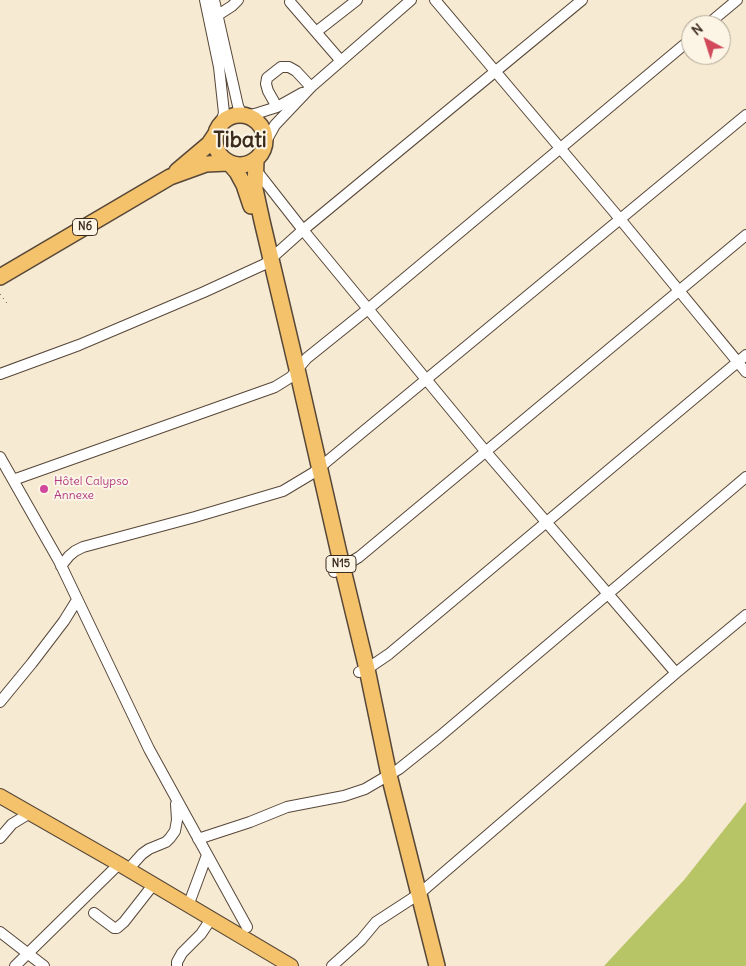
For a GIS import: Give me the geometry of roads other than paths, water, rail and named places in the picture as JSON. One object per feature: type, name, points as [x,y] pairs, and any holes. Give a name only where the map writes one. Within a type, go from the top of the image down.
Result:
[{"type":"highway","name":"N6","points":[[0,277],[170,177],[209,144],[227,118],[244,115]]},
{"type":"highway","points":[[244,115],[258,123],[265,136],[263,150],[256,165]]},
{"type":"highway","points":[[218,129],[215,148],[222,159],[229,164]]},
{"type":"highway","name":"N6","points":[[170,177],[206,164],[256,165]]},
{"type":"highway","name":"N15","points":[[229,164],[237,172],[244,185],[268,262]]},
{"type":"highway","name":"N15","points":[[256,165],[255,190],[268,262],[415,897],[429,966]]},
{"type":"highway","name":"N15","points":[[415,897],[437,966]]},
{"type":"main road","points":[[0,796],[291,966]]},
{"type":"street","points":[[205,0],[213,15],[238,106],[244,115],[277,107],[311,88]]},
{"type":"street","points":[[214,0],[213,15],[224,113],[218,129]]},
{"type":"street","points":[[213,15],[232,6],[238,0]]},
{"type":"street","points":[[316,32],[357,0]]},
{"type":"street","points":[[265,143],[275,125],[311,88],[411,0]]},
{"type":"street","points":[[435,0],[679,291],[742,359],[746,372]]},
{"type":"street","points":[[0,374],[79,345],[204,292],[268,262],[303,230],[582,0]]},
{"type":"street","points":[[719,15],[737,0]]},
{"type":"street","points":[[290,2],[341,61]]},
{"type":"street","points":[[13,480],[275,387],[294,373],[307,358],[681,47]]},
{"type":"street","points":[[277,107],[266,84],[267,78],[281,67],[289,67],[296,71],[311,88]]},
{"type":"street","points":[[61,566],[69,556],[83,547],[283,492],[317,471],[746,115]]},
{"type":"street","points":[[256,165],[303,230],[486,452],[676,673]]},
{"type":"street","points":[[338,570],[359,557],[746,235]]},
{"type":"street","points":[[363,671],[388,654],[742,359]]},
{"type":"street","points":[[0,456],[61,566],[149,749],[248,927]]},
{"type":"street","points":[[198,839],[250,822],[287,807],[344,796],[365,789],[399,769],[746,477]]},
{"type":"street","points":[[0,702],[64,621],[77,600]]},
{"type":"street","points":[[332,966],[361,940],[376,922],[415,897],[746,615]]},
{"type":"street","points":[[15,966],[54,928],[124,867],[134,864],[142,854],[170,838],[175,831],[177,820],[176,799]]},
{"type":"street","points":[[0,838],[12,824],[30,813]]},
{"type":"street","points":[[188,906],[207,855]]},
{"type":"street","points":[[94,913],[114,928],[117,928],[124,922],[153,885]]},
{"type":"street","points":[[176,965],[182,953],[201,934],[211,919]]},
{"type":"street","points":[[0,932],[44,966]]},
{"type":"place","name":"Hôtel Calypso Annexe","points":[[44,489]]},
{"type":"district","name":"Tibati","points":[[240,141]]}]
